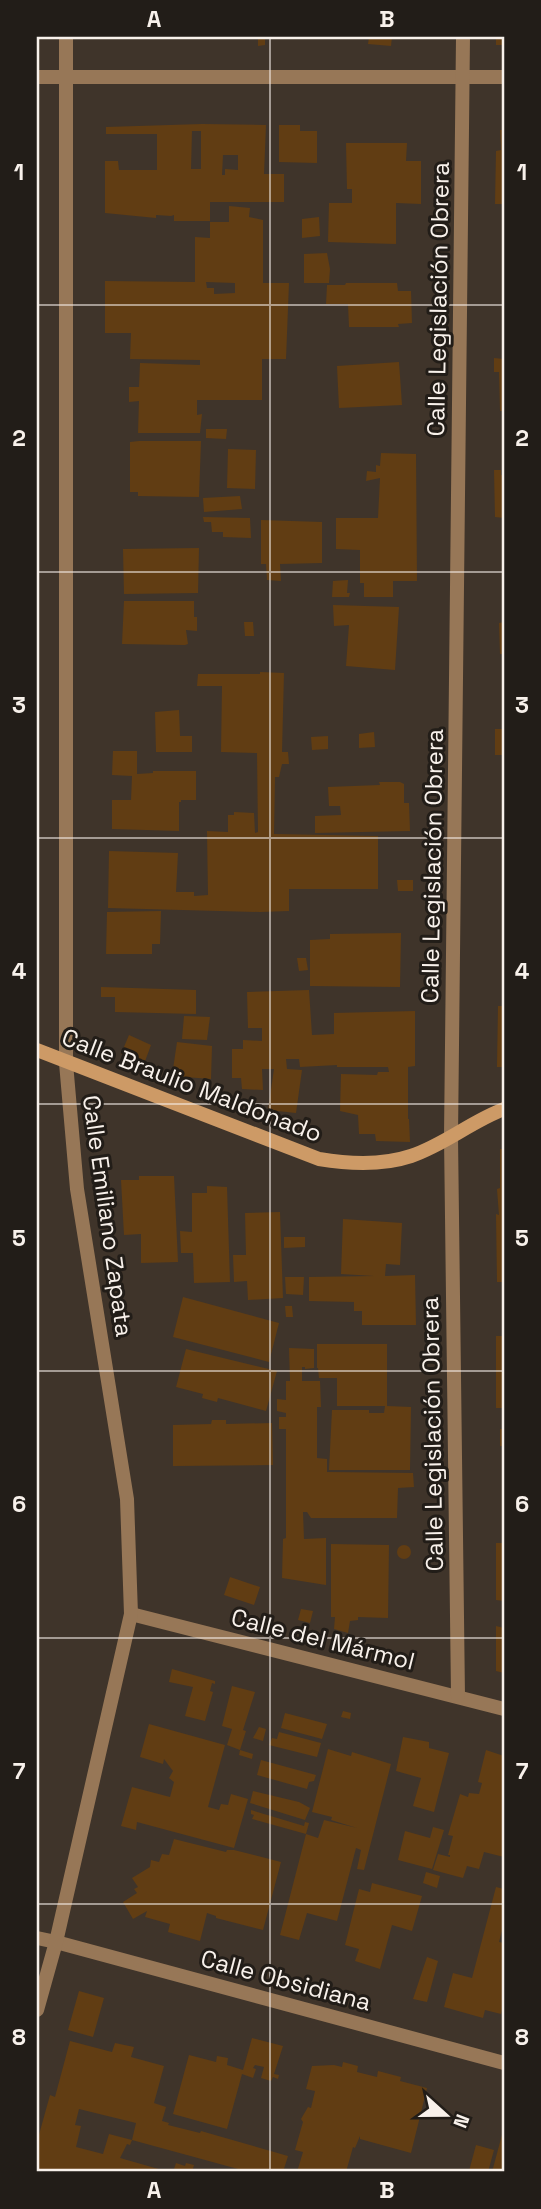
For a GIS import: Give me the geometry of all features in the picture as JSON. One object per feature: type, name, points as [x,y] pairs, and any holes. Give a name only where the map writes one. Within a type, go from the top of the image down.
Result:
[{"type":"street","name":"Calle Emiliano Zapata","points":[[37,2010],[56,1942],[131,1614],[127,1499],[77,1189],[65,1063],[66,37]]},
{"type":"street","name":"Calle Legislación Obrera","points":[[458,1696],[451,1137],[463,37]]},
{"type":"street","points":[[37,77],[504,77]]},
{"type":"street","name":"Calle Braulio Maldonado","points":[[37,1050],[319,1159],[353,1164],[383,1162],[411,1156],[451,1137],[482,1117],[504,1109]]},
{"type":"street","name":"Calle del Mármol","points":[[131,1614],[504,1709]]},
{"type":"street","name":"Calle Obsidiana","points":[[37,1938],[504,2063]]},
{"type":"building","points":[[258,37],[265,37],[265,45],[258,46]]},
{"type":"building","points":[[369,37],[392,37],[391,46],[368,44]]},
{"type":"building","points":[[496,37],[504,37],[504,45],[496,45]]},
{"type":"building","points":[[266,125],[264,174],[284,174],[284,202],[210,202],[210,221],[174,221],[174,215],[156,215],[156,218],[105,213],[105,161],[118,161],[119,170],[157,170],[157,134],[106,134],[106,127]],"holes":[[[192,131],[201,131],[201,169],[191,169]],[[223,155],[238,155],[238,170],[225,169],[225,175],[222,175]]]},
{"type":"building","points":[[279,125],[300,125],[300,131],[317,131],[317,163],[279,162]]},
{"type":"building","points":[[500,130],[504,130],[504,204],[495,204],[496,151],[501,150]]},
{"type":"building","points":[[346,143],[407,143],[406,161],[421,161],[421,204],[396,203],[396,244],[328,242],[329,203],[352,203],[352,189],[347,189]]},
{"type":"building","points":[[229,206],[250,208],[249,217],[263,220],[263,283],[289,283],[286,359],[262,359],[262,400],[197,400],[197,415],[202,414],[200,433],[138,433],[139,401],[129,402],[129,387],[139,387],[140,363],[200,365],[200,360],[130,359],[131,333],[105,333],[105,281],[195,282],[195,237],[210,238],[210,222],[229,222]],"holes":[[[206,282],[235,283],[235,293],[214,294],[214,288],[207,288]]]},
{"type":"building","points":[[319,217],[320,236],[302,238],[302,219]]},
{"type":"building","points":[[327,253],[329,283],[304,283],[304,254]]},
{"type":"building","points":[[397,283],[398,291],[411,291],[412,323],[398,324],[399,327],[349,327],[348,304],[326,304],[327,285]]},
{"type":"building","points":[[494,358],[504,359],[504,411],[500,411],[499,372],[494,372]]},
{"type":"building","points":[[399,362],[402,405],[339,408],[337,366]]},
{"type":"building","points":[[206,429],[227,429],[226,439],[206,438]]},
{"type":"building","points":[[201,441],[199,497],[138,496],[138,492],[130,492],[130,442]]},
{"type":"building","points":[[228,449],[256,450],[255,489],[227,488]]},
{"type":"building","points":[[381,453],[416,454],[417,581],[393,581],[393,597],[364,597],[364,583],[360,583],[360,550],[336,549],[336,518],[378,518],[380,478],[366,481],[367,471],[376,472],[376,465],[380,466]]},
{"type":"building","points":[[494,470],[501,470],[501,475],[504,475],[504,518],[495,517]]},
{"type":"building","points":[[240,496],[242,509],[204,512],[203,498]]},
{"type":"building","points":[[203,517],[250,518],[251,538],[223,537],[223,532],[212,532],[211,522],[204,522]]},
{"type":"building","points":[[261,520],[322,522],[322,563],[280,564],[281,581],[267,580],[266,564],[261,564]]},
{"type":"building","points":[[199,548],[198,593],[124,594],[123,549]]},
{"type":"building","points":[[348,580],[349,597],[332,597],[333,581]]},
{"type":"building","points":[[124,601],[194,601],[197,631],[186,630],[188,644],[185,645],[122,644]]},
{"type":"building","points":[[333,605],[399,607],[395,670],[346,666],[349,625],[334,626]]},
{"type":"building","points":[[244,622],[253,622],[254,636],[245,636]]},
{"type":"building","points":[[504,622],[504,654],[500,654],[499,623]]},
{"type":"building","points":[[284,673],[282,752],[288,752],[289,764],[282,764],[279,777],[275,777],[274,834],[378,836],[378,889],[289,889],[289,911],[108,908],[109,851],[178,853],[176,892],[194,892],[194,896],[208,895],[207,831],[228,832],[228,815],[234,815],[234,812],[254,813],[255,833],[258,832],[257,753],[221,752],[222,686],[197,686],[198,674]]},
{"type":"building","points":[[179,710],[180,736],[192,736],[192,752],[156,752],[155,712]]},
{"type":"building","points":[[495,729],[504,729],[504,755],[495,755]]},
{"type":"building","points":[[374,732],[375,747],[359,748],[359,734]]},
{"type":"building","points":[[328,736],[328,749],[312,750],[311,737]]},
{"type":"building","points":[[113,751],[137,751],[137,774],[153,771],[196,771],[196,800],[179,802],[179,831],[112,829],[112,800],[131,800],[132,776],[112,775]]},
{"type":"building","points":[[379,782],[404,784],[404,803],[409,803],[410,831],[315,833],[315,816],[341,815],[340,806],[329,806],[328,787],[380,785]]},
{"type":"building","points":[[397,880],[413,880],[413,891],[398,891]]},
{"type":"building","points":[[161,911],[160,944],[152,944],[152,954],[106,954],[107,912]]},
{"type":"building","points":[[401,933],[400,987],[310,986],[310,940],[330,939],[330,934]]},
{"type":"building","points":[[297,958],[306,958],[308,970],[299,971]]},
{"type":"building","points":[[101,987],[196,990],[196,1014],[115,1012],[115,997],[101,997]]},
{"type":"building","points":[[309,990],[312,1035],[334,1034],[334,1013],[415,1011],[415,1066],[408,1067],[410,1142],[376,1141],[375,1134],[359,1134],[358,1115],[340,1111],[341,1074],[377,1075],[378,1072],[389,1072],[388,1067],[300,1067],[299,1059],[286,1059],[287,1069],[302,1070],[296,1113],[268,1110],[274,1069],[262,1069],[263,1090],[242,1089],[241,1078],[232,1078],[232,1049],[243,1049],[243,1040],[262,1041],[262,1028],[248,1028],[247,992]]},
{"type":"building","points":[[498,1006],[504,1006],[504,1067],[497,1067]]},
{"type":"building","points":[[184,1016],[210,1017],[207,1040],[182,1039]]},
{"type":"building","points":[[129,1035],[151,1045],[144,1064],[121,1054]]},
{"type":"building","points":[[177,1042],[212,1046],[211,1079],[172,1076]]},
{"type":"building","points":[[500,1149],[504,1149],[504,1282],[497,1282],[496,1214],[499,1215],[497,1189],[500,1188]]},
{"type":"building","points":[[139,1176],[174,1176],[178,1262],[141,1263],[141,1234],[124,1235],[121,1180],[139,1180]]},
{"type":"building","points":[[207,1186],[227,1187],[230,1282],[194,1283],[193,1253],[181,1253],[180,1231],[192,1232],[192,1193],[207,1193]]},
{"type":"building","points":[[280,1212],[283,1298],[248,1300],[247,1281],[234,1282],[233,1255],[246,1255],[245,1213]]},
{"type":"building","points":[[343,1219],[402,1223],[400,1265],[386,1264],[385,1276],[415,1275],[416,1325],[362,1325],[362,1311],[354,1311],[354,1302],[309,1301],[309,1277],[374,1276],[341,1274]]},
{"type":"building","points":[[284,1237],[305,1237],[305,1247],[284,1248]]},
{"type":"building","points":[[285,1277],[304,1277],[303,1295],[286,1294]]},
{"type":"building","points":[[183,1297],[279,1323],[269,1362],[173,1337]]},
{"type":"building","points":[[285,1306],[292,1306],[293,1317],[286,1317]]},
{"type":"building","points":[[496,1336],[504,1336],[504,1408],[496,1408]]},
{"type":"building","points":[[317,1344],[387,1344],[387,1406],[411,1407],[410,1470],[329,1470],[332,1410],[369,1410],[369,1413],[384,1413],[385,1406],[337,1406],[337,1378],[319,1378]]},
{"type":"building","points":[[289,1348],[314,1349],[314,1368],[302,1367],[302,1381],[320,1381],[317,1458],[327,1459],[327,1472],[413,1473],[414,1487],[398,1488],[397,1518],[311,1518],[307,1512],[303,1512],[304,1539],[326,1538],[326,1585],[282,1578],[283,1539],[286,1538],[286,1429],[279,1429],[279,1417],[286,1417],[286,1413],[277,1411],[277,1399],[286,1400],[286,1381],[290,1381]]},
{"type":"building","points":[[186,1349],[277,1371],[266,1411],[218,1398],[217,1402],[202,1398],[203,1394],[176,1387]]},
{"type":"building","points":[[212,1420],[226,1420],[226,1424],[272,1423],[273,1465],[173,1466],[173,1425],[211,1424]]},
{"type":"building","points":[[500,1429],[504,1429],[504,1446],[500,1446]]},
{"type":"building","points":[[496,1543],[504,1543],[504,1601],[496,1600]]},
{"type":"building","points":[[331,1544],[389,1545],[388,1618],[358,1617],[358,1620],[350,1621],[348,1633],[334,1629],[335,1617],[331,1617]]},
{"type":"building","points":[[401,1545],[407,1545],[411,1552],[407,1559],[401,1559],[397,1555],[397,1549]]},
{"type":"building","points":[[230,1577],[260,1587],[254,1605],[224,1595]]},
{"type":"building","points":[[301,1609],[313,1611],[310,1623],[298,1620]]},
{"type":"building","points":[[496,1626],[504,1628],[504,1673],[496,1671]]},
{"type":"building","points":[[172,1669],[215,1681],[210,1691],[213,1692],[205,1721],[185,1716],[193,1687],[169,1682]]},
{"type":"building","points":[[232,1686],[255,1692],[243,1730],[246,1731],[240,1750],[227,1745],[232,1729],[222,1726]]},
{"type":"building","points":[[343,1711],[351,1713],[350,1719],[341,1717]]},
{"type":"building","points":[[285,1713],[327,1724],[322,1739],[281,1728]]},
{"type":"building","points":[[149,1724],[225,1745],[208,1807],[219,1810],[221,1804],[228,1805],[231,1794],[248,1799],[234,1848],[137,1822],[136,1830],[121,1826],[132,1787],[170,1797],[174,1782],[169,1778],[173,1771],[164,1759],[163,1764],[140,1757]]},
{"type":"building","points":[[259,1727],[266,1729],[263,1741],[253,1738]]},
{"type":"building","points":[[279,1732],[321,1743],[317,1757],[269,1745],[272,1738],[277,1739]]},
{"type":"building","points":[[403,1737],[429,1742],[429,1748],[449,1753],[434,1812],[413,1806],[421,1778],[396,1771]]},
{"type":"building","points":[[328,1749],[351,1756],[352,1752],[391,1764],[364,1870],[357,1869],[361,1850],[356,1848],[337,1921],[307,1913],[299,1940],[280,1935],[306,1834],[318,1838],[324,1820],[357,1828],[312,1812]]},
{"type":"building","points":[[240,1750],[253,1754],[252,1759],[239,1755]]},
{"type":"building","points":[[486,1750],[504,1756],[504,1857],[484,1852],[479,1869],[467,1866],[463,1878],[433,1870],[438,1854],[450,1857],[448,1855],[453,1836],[448,1835],[460,1794],[468,1797],[469,1793],[479,1794],[482,1783],[478,1782]]},
{"type":"building","points":[[261,1760],[316,1775],[314,1781],[309,1782],[307,1789],[257,1775]]},
{"type":"building","points":[[253,1791],[299,1802],[310,1808],[305,1820],[250,1803]]},
{"type":"building","points":[[251,1810],[304,1826],[305,1822],[309,1823],[306,1834],[252,1819],[254,1815]]},
{"type":"building","points":[[433,1827],[444,1830],[432,1869],[398,1860],[405,1831],[430,1838]]},
{"type":"building","points":[[174,1839],[281,1862],[263,1930],[216,1918],[207,1913],[200,1941],[168,1932],[170,1924],[145,1917],[147,1911],[133,1919],[123,1902],[137,1893],[134,1889],[138,1887],[132,1878],[150,1867],[151,1860],[159,1862],[162,1854],[169,1855]]},
{"type":"building","points":[[426,1872],[440,1876],[437,1888],[423,1883]]},
{"type":"building","points":[[372,1883],[422,1896],[412,1931],[392,1925],[380,1969],[355,1961],[359,1949],[345,1945],[359,1889],[370,1892]]},
{"type":"building","points":[[496,1887],[504,1889],[504,1923],[499,1942],[504,1943],[504,2001],[501,2014],[485,2010],[483,2018],[444,2007],[453,1973],[472,1978]]},
{"type":"building","points":[[427,1957],[438,1961],[427,2002],[413,1999]]},
{"type":"building","points":[[79,1991],[104,1998],[93,2037],[68,2030]]},
{"type":"building","points":[[252,2038],[283,2046],[274,2074],[279,2075],[278,2079],[273,2077],[271,2081],[261,2078],[264,2067],[255,2065],[253,2078],[242,2074],[227,2129],[173,2114],[189,2055],[216,2062],[217,2056],[228,2058],[227,2065],[243,2070]]},
{"type":"building","points":[[70,2041],[112,2052],[115,2043],[134,2047],[131,2057],[164,2066],[154,2103],[166,2107],[162,2121],[169,2123],[168,2125],[200,2133],[201,2131],[288,2156],[283,2172],[249,2172],[132,2140],[120,2158],[169,2172],[37,2172],[37,2142],[50,2095],[55,2097]],"holes":[[[79,2109],[136,2123],[132,2140],[109,2134],[103,2154],[76,2147],[81,2126],[75,2125]]]},
{"type":"building","points":[[343,2062],[358,2066],[357,2072],[377,2077],[378,2071],[401,2077],[400,2081],[427,2088],[411,2153],[360,2139],[360,2136],[355,2148],[353,2147],[346,2172],[297,2172],[303,2152],[295,2150],[303,2122],[301,2119],[308,2107],[311,2108],[315,2091],[306,2089],[312,2066],[342,2067]]},
{"type":"building","points":[[503,2131],[504,2172],[492,2172]]},
{"type":"building","points":[[476,2145],[494,2150],[488,2172],[469,2171]]},
{"type":"building","points":[[176,2163],[194,2165],[192,2172],[173,2172]]}]
